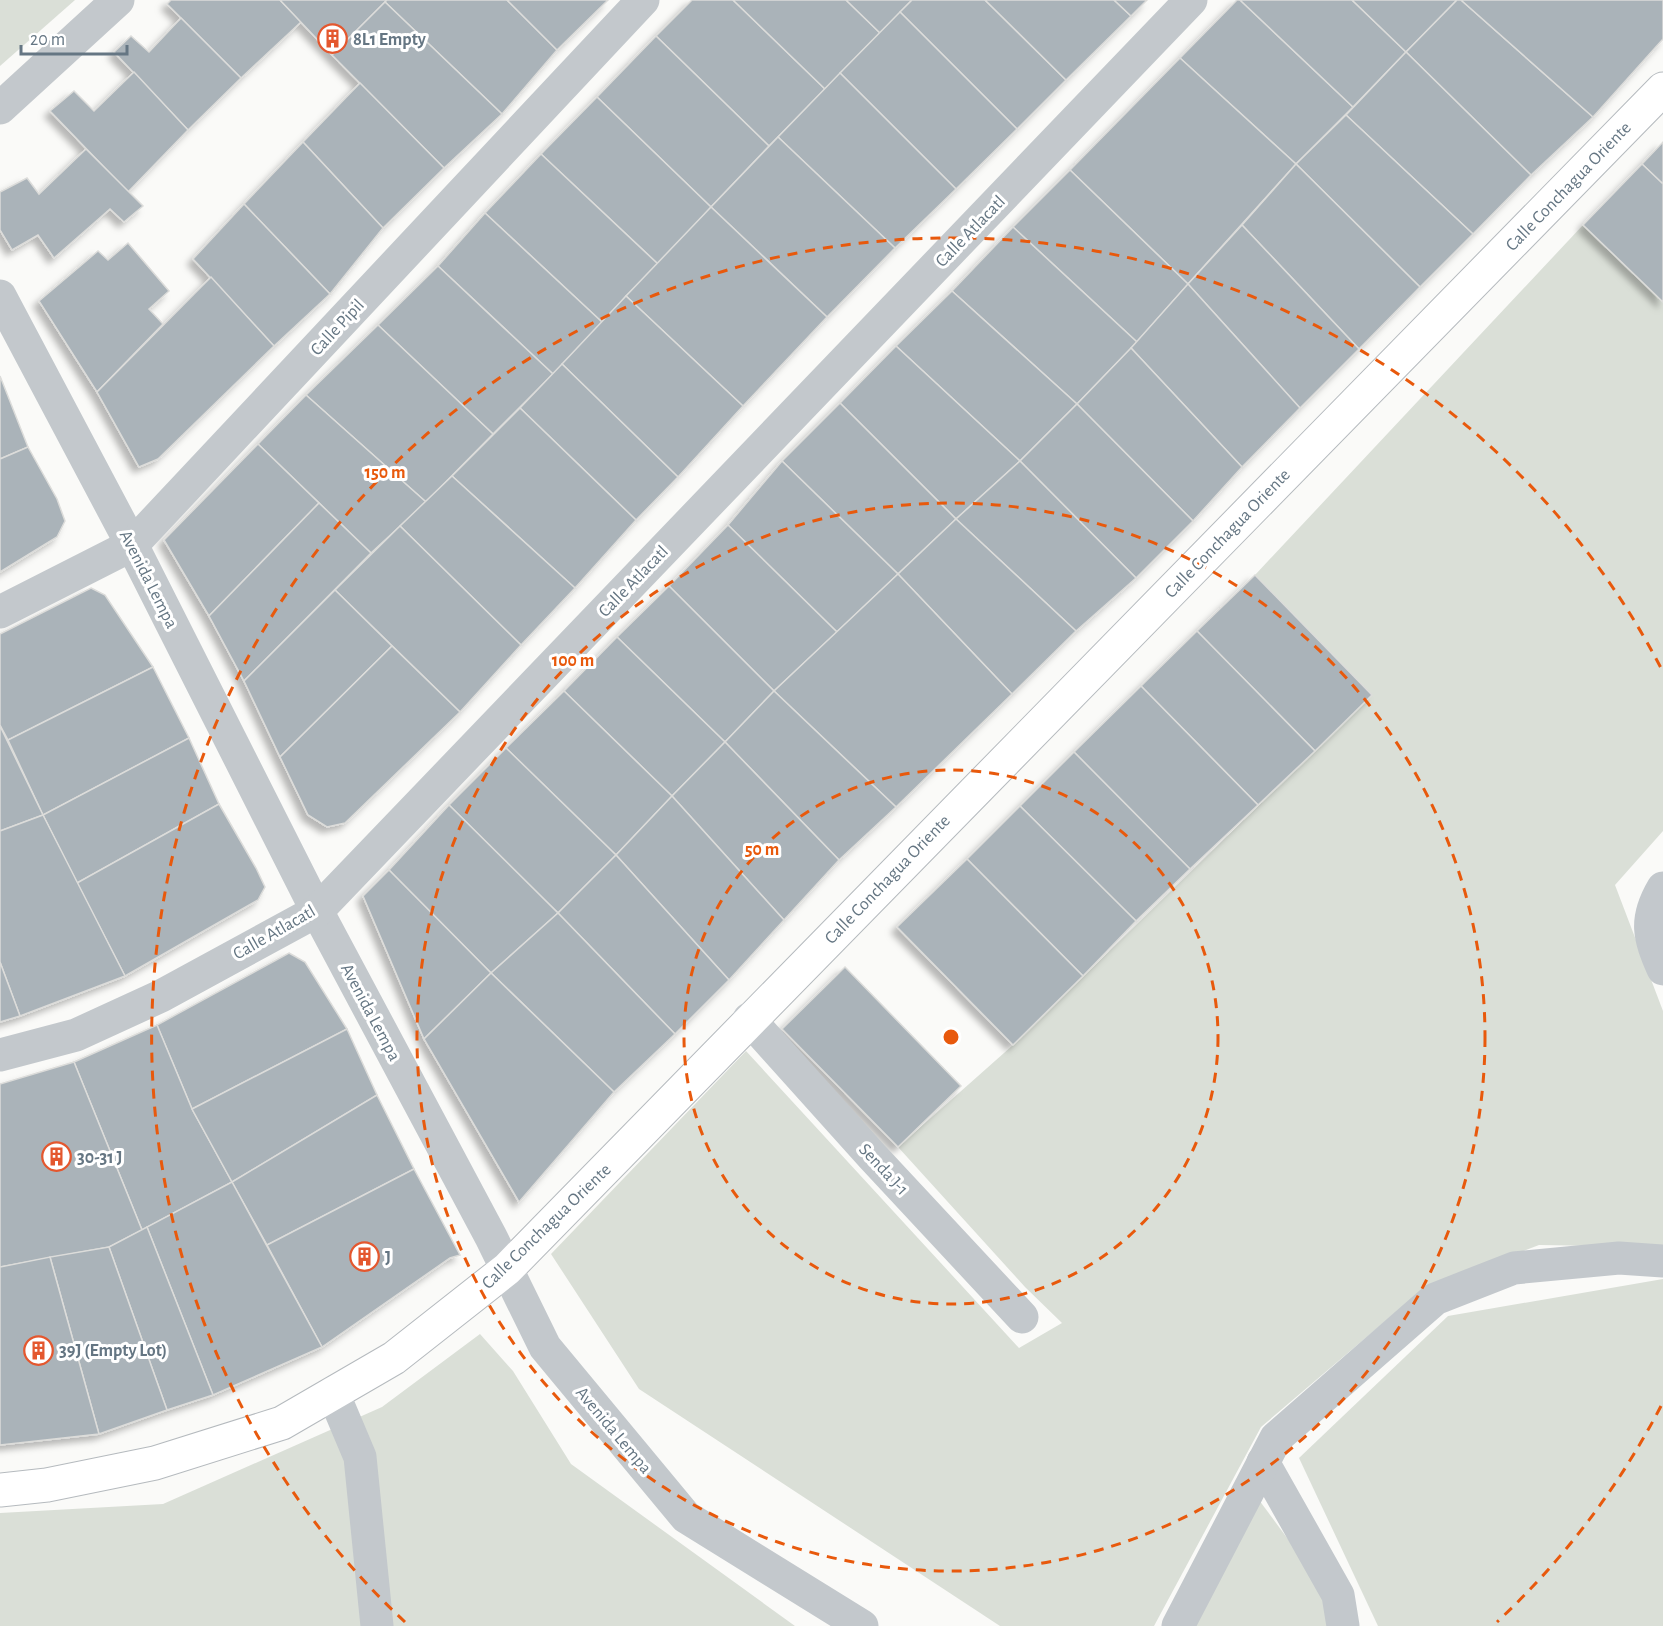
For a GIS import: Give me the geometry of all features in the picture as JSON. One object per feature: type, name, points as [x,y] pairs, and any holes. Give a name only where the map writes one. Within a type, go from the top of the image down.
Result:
[{"type":"main road","name":"Calle Conchagua Oriente","points":[[0,1490],[47,1485],[155,1463],[282,1423],[394,1358],[507,1269],[1663,89]]},
{"type":"street","points":[[0,108],[118,0]]},
{"type":"street","name":"Calle Pipil","points":[[0,612],[132,545],[643,0]]},
{"type":"street","name":"Calle Atlacatl","points":[[0,1055],[76,1035],[161,996],[316,911],[1191,0]]},
{"type":"street","name":"Avenida Lempa","points":[[0,296],[132,545],[316,911],[507,1269],[545,1347],[686,1517],[862,1626]]},
{"type":"street","points":[[1663,888],[1653,904],[1650,939],[1663,969]]},
{"type":"street","name":"Senda J-1","points":[[750,1019],[872,1156],[1022,1317]]},
{"type":"street","points":[[1178,1626],[1276,1438],[1435,1299],[1514,1268],[1619,1258],[1663,1261]]},
{"type":"street","points":[[333,1393],[360,1457],[377,1626]]},
{"type":"street","points":[[1263,1462],[1338,1595],[1344,1626]]},
{"type":"shaded area","points":[[0,0],[75,0],[0,66]]},
{"type":"shaded area","points":[[1583,225],[1663,302],[1663,831],[1615,885],[1663,1011],[1663,1247],[1539,1245],[1423,1289],[1261,1427],[1154,1626],[1000,1626],[639,1389],[551,1254],[746,1051],[1019,1348],[1062,1323],[1025,1287],[898,1147],[1013,1045],[1372,695],[1255,575]]},
{"type":"shaded area","points":[[1663,1279],[1663,1626],[1378,1626],[1299,1458],[1448,1316]]},
{"type":"shaded area","points":[[480,1334],[513,1371],[571,1464],[795,1626],[0,1626],[0,1513],[163,1504],[382,1407]]},
{"type":"shaded area","points":[[1259,1500],[1296,1550],[1327,1603],[1329,1626],[1190,1626]]},
{"type":"building","points":[[171,0],[280,0],[301,22],[241,78],[167,4]]},
{"type":"building","name":"8L1 Empty","points":[[280,0],[387,0],[332,55]]},
{"type":"building","points":[[387,0],[507,0],[557,50],[502,114],[385,2]]},
{"type":"building","points":[[507,0],[608,0],[557,50]]},
{"type":"building","points":[[692,0],[733,0],[825,89],[769,146],[656,36]]},
{"type":"building","points":[[733,0],[846,0],[880,33],[825,89]]},
{"type":"building","points":[[846,0],[912,0],[880,33]]},
{"type":"building","points":[[912,0],[985,0],[1066,80],[1017,129],[900,12]]},
{"type":"building","points":[[985,0],[1114,0],[1131,16],[1066,80]]},
{"type":"building","points":[[1114,0],[1147,0],[1131,16]]},
{"type":"building","points":[[1237,0],[1240,0],[1353,107],[1296,164],[1180,58]]},
{"type":"building","points":[[1240,0],[1352,0],[1406,52],[1353,107]]},
{"type":"building","points":[[1352,0],[1457,0],[1406,52]]},
{"type":"building","points":[[1457,0],[1461,0],[1593,117],[1531,175],[1406,52]]},
{"type":"building","points":[[1461,0],[1663,0],[1663,39],[1593,117]]},
{"type":"building","points":[[385,2],[502,114],[444,168],[332,55]]},
{"type":"building","points":[[900,12],[1017,129],[956,189],[840,73]]},
{"type":"building","points":[[181,18],[241,78],[188,130],[114,52],[131,36],[149,52]]},
{"type":"building","points":[[656,36],[769,146],[711,207],[597,97]]},
{"type":"building","points":[[1406,52],[1531,175],[1473,234],[1346,115]]},
{"type":"building","points":[[1180,58],[1296,164],[1188,284],[1070,170]]},
{"type":"building","points":[[134,72],[188,130],[128,192],[50,111],[74,91],[94,111]]},
{"type":"building","points":[[840,73],[956,189],[895,248],[778,137]]},
{"type":"building","points":[[360,83],[444,168],[383,228],[303,142]]},
{"type":"building","points":[[597,97],[711,207],[659,265],[541,154]]},
{"type":"building","points":[[1346,115],[1473,234],[1420,287],[1296,164]]},
{"type":"building","points":[[778,137],[895,248],[827,317],[711,207]]},
{"type":"building","points":[[303,142],[383,228],[330,294],[244,204]]},
{"type":"building","points":[[1663,142],[1663,184],[1642,164]]},
{"type":"building","points":[[86,149],[143,206],[124,222],[110,209],[54,258],[38,235],[12,250],[0,230],[0,192],[27,178],[39,194]]},
{"type":"building","points":[[541,154],[659,265],[626,296],[603,323],[485,213]]},
{"type":"building","points":[[1296,164],[1420,287],[1359,349],[1242,225]]},
{"type":"building","points":[[1642,164],[1663,184],[1663,302],[1583,225]]},
{"type":"building","points":[[1070,170],[1188,284],[1137,342],[1013,227]]},
{"type":"building","points":[[244,204],[330,294],[274,346],[193,259]]},
{"type":"building","points":[[711,207],[827,317],[743,406],[626,296]]},
{"type":"building","points":[[485,213],[603,323],[553,374],[438,266]]},
{"type":"building","points":[[1242,225],[1359,349],[1300,408],[1188,284]]},
{"type":"building","points":[[1013,227],[1137,342],[1077,404],[952,291]]},
{"type":"building","points":[[128,243],[169,291],[149,309],[163,324],[97,392],[39,301],[98,251],[108,260]]},
{"type":"building","points":[[438,266],[553,374],[493,434],[378,325]]},
{"type":"building","points":[[211,277],[274,346],[158,459],[139,467],[97,392]]},
{"type":"building","points":[[1188,284],[1300,408],[1242,467],[1131,348]]},
{"type":"building","points":[[952,291],[1077,404],[1020,461],[896,346]]},
{"type":"building","points":[[626,296],[743,406],[678,477],[562,364]]},
{"type":"building","points":[[378,325],[493,434],[426,502],[306,395]]},
{"type":"building","points":[[896,346],[1020,461],[956,519],[840,403]]},
{"type":"building","points":[[1131,348],[1242,467],[1193,521],[1077,404]]},
{"type":"building","points":[[562,364],[678,477],[636,520],[520,408]]},
{"type":"building","points":[[0,376],[28,447],[0,459]]},
{"type":"building","points":[[306,395],[426,502],[371,553],[258,444]]},
{"type":"building","points":[[840,403],[956,519],[898,574],[782,461]]},
{"type":"building","points":[[1077,404],[1193,521],[1136,578],[1020,461]]},
{"type":"building","points":[[520,408],[636,520],[575,588],[452,476]]},
{"type":"building","points":[[258,444],[319,503],[209,616],[164,540]]},
{"type":"building","points":[[28,447],[57,499],[65,521],[57,537],[0,572],[0,459]]},
{"type":"building","points":[[782,461],[898,574],[837,632],[728,525]]},
{"type":"building","points":[[1020,461],[1136,578],[1076,631],[956,519]]},
{"type":"building","points":[[452,476],[575,588],[521,645],[400,526]]},
{"type":"building","points":[[319,503],[371,553],[244,681],[209,616]]},
{"type":"building","points":[[956,519],[1076,631],[1012,694],[898,574]]},
{"type":"building","points":[[728,525],[837,632],[774,691],[669,586]]},
{"type":"building","points":[[400,526],[521,645],[460,712],[335,590]]},
{"type":"building","points":[[898,574],[1012,694],[896,807],[774,691]]},
{"type":"building","points":[[1255,575],[1372,695],[1315,751],[1197,631]]},
{"type":"building","points":[[669,586],[774,691],[725,742],[617,637]]},
{"type":"building","points":[[91,588],[105,595],[153,667],[8,740],[0,725],[0,634]]},
{"type":"building","points":[[335,590],[392,646],[280,757],[244,681]]},
{"type":"building","points":[[1197,631],[1315,751],[1258,805],[1141,686]]},
{"type":"building","points":[[617,637],[725,742],[672,796],[564,691]]},
{"type":"building","points":[[392,646],[460,712],[345,823],[327,827],[308,815],[280,757]]},
{"type":"building","points":[[153,667],[189,738],[43,815],[8,740]]},
{"type":"building","points":[[1141,686],[1258,805],[1190,869],[1074,752]]},
{"type":"building","points":[[564,691],[672,796],[616,855],[506,748]]},
{"type":"building","points":[[774,691],[896,807],[839,860],[725,742]]},
{"type":"building","points":[[0,726],[43,815],[0,831]]},
{"type":"building","points":[[189,738],[219,804],[77,883],[43,815]]},
{"type":"building","points":[[725,742],[839,860],[784,920],[672,796]]},
{"type":"building","points":[[506,748],[616,855],[558,913],[449,805]]},
{"type":"building","points":[[1074,752],[1190,869],[1136,921],[1020,806]]},
{"type":"building","points":[[672,796],[784,920],[729,980],[616,855]]},
{"type":"building","points":[[219,804],[265,887],[258,900],[125,976],[77,883]]},
{"type":"building","points":[[449,805],[558,913],[491,973],[389,870]]},
{"type":"building","points":[[1020,806],[1136,921],[1083,976],[967,859]]},
{"type":"building","points":[[43,815],[125,976],[20,1016],[0,962],[0,831]]},
{"type":"building","points":[[616,855],[729,980],[675,1034],[558,913]]},
{"type":"building","points":[[967,859],[1083,976],[1013,1045],[897,927]]},
{"type":"building","points":[[389,870],[491,973],[424,1039],[363,896]]},
{"type":"building","points":[[558,913],[675,1034],[614,1092],[491,973]]},
{"type":"building","points":[[289,953],[305,962],[347,1029],[192,1109],[157,1025]]},
{"type":"building","points":[[0,962],[20,1016],[0,1022]]},
{"type":"building","points":[[845,967],[961,1086],[898,1147],[782,1029]]},
{"type":"building","points":[[491,973],[614,1092],[519,1202],[424,1039]]},
{"type":"building","points":[[157,1025],[192,1109],[232,1182],[142,1230],[74,1062]]},
{"type":"building","points":[[347,1029],[377,1095],[232,1182],[192,1109]]},
{"type":"building","name":"30-31 J","points":[[74,1062],[142,1230],[109,1247],[0,1267],[0,1084]]},
{"type":"building","points":[[377,1095],[414,1169],[267,1245],[232,1182]]},
{"type":"building","name":"J","points":[[414,1169],[460,1255],[450,1258],[322,1347],[267,1245]]},
{"type":"building","points":[[232,1182],[322,1347],[213,1395],[147,1227]]},
{"type":"building","points":[[147,1227],[213,1395],[167,1410],[109,1247]]},
{"type":"building","points":[[109,1247],[167,1410],[99,1434],[50,1257]]},
{"type":"building","name":"39J (Empty Lot)","points":[[50,1257],[99,1434],[0,1445],[0,1267]]},
{"type":"place","name":"8L1 Empty","points":[[332,39]]},
{"type":"place","name":"30-31 J","points":[[56,1157]]},
{"type":"place","name":"J","points":[[364,1257]]},
{"type":"place","name":"39J (Empty Lot)","points":[[38,1350]]}]
